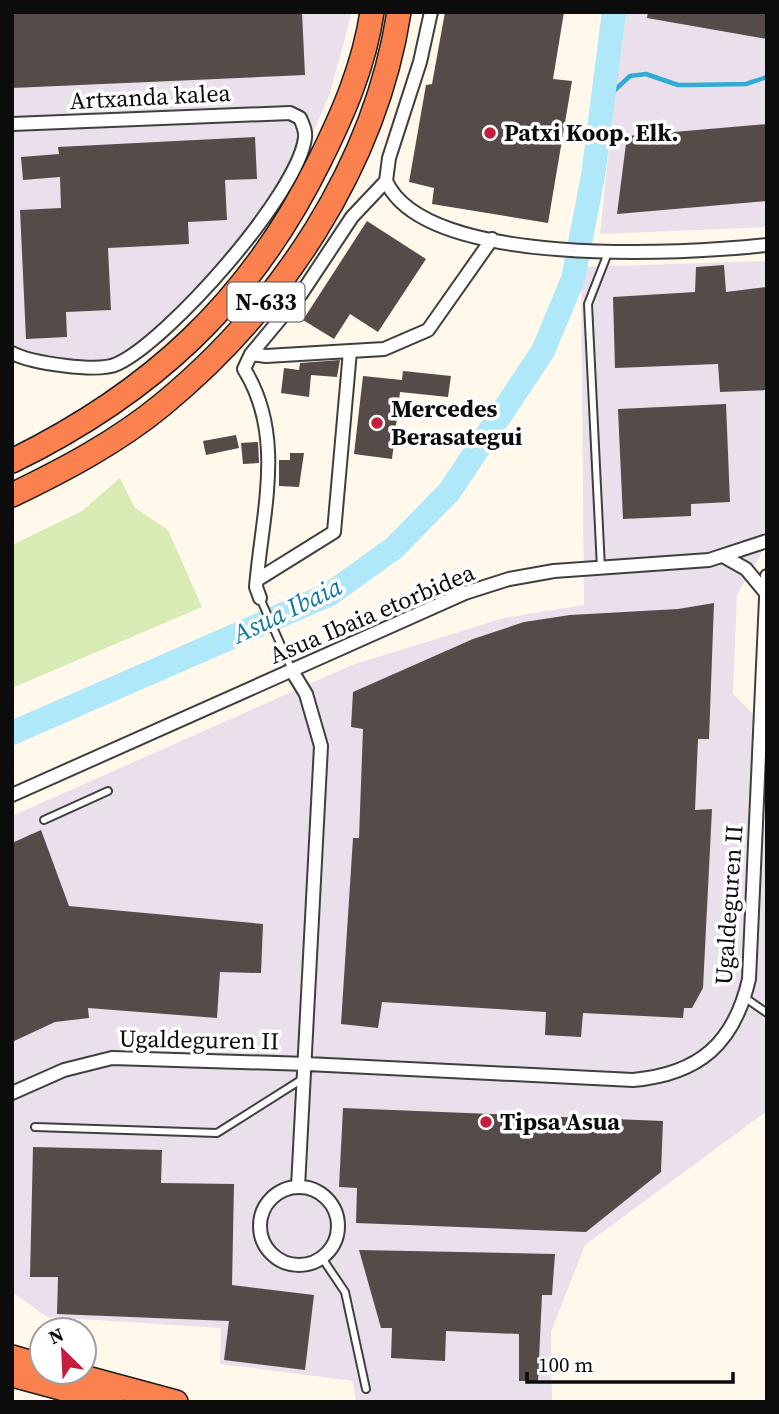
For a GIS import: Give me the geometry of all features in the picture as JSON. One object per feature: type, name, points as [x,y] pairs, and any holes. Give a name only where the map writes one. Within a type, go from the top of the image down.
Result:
[{"type":"highway","name":"N-633","points":[[12,461],[77,427],[138,386],[170,361],[242,288],[300,201],[347,107],[368,38],[372,12]]},
{"type":"highway","name":"N-633","points":[[12,495],[86,456],[160,407],[219,353],[265,303],[323,217],[360,146],[378,98],[399,12]]},
{"type":"highway","points":[[12,1375],[112,1402]]},
{"type":"highway","points":[[98,1381],[176,1402]]},
{"type":"street","points":[[260,598],[257,580],[269,457],[261,403],[244,369],[251,354],[300,294],[352,217],[386,180],[389,158],[420,62],[431,12]]},
{"type":"street","name":"Artxanda kalea","points":[[12,124],[290,113],[300,118],[305,139],[298,160],[239,251],[199,296],[138,351],[115,365],[98,368],[12,354]]},
{"type":"street","points":[[386,180],[398,202],[411,211],[451,228],[492,239],[608,253],[694,253],[767,245]]},
{"type":"street","points":[[251,354],[384,349],[428,330],[492,239]]},
{"type":"street","points":[[257,580],[334,531],[350,351]]},
{"type":"street","name":"Asua Ibaia etorbidea","points":[[12,795],[476,590],[509,579],[554,571],[709,560],[767,541]]},
{"type":"street","points":[[723,555],[746,569],[765,592]]},
{"type":"street","name":"Ugaldeguren II","points":[[12,1093],[64,1070],[112,1058],[307,1070],[632,1080],[658,1078],[681,1072],[714,1049],[737,1019],[749,979],[763,741],[767,576]]},
{"type":"street","name":"Ugaldeguren II","points":[[292,671],[306,694],[321,746],[307,1070],[298,1187]]},
{"type":"street","points":[[298,1187],[321,1194],[336,1214],[336,1238],[322,1258],[310,1264],[284,1263],[264,1245],[260,1219],[265,1206],[285,1189],[298,1187]]},
{"type":"lane","points":[[601,568],[588,304],[608,253]]},
{"type":"lane","name":"Ugaldeguren II","points":[[260,598],[292,671]]},
{"type":"lane","points":[[44,820],[108,791]]},
{"type":"lane","points":[[744,997],[767,1013]]},
{"type":"lane","points":[[34,1126],[217,1133],[307,1070]]},
{"type":"lane","points":[[322,1258],[345,1292],[366,1389]]},
{"type":"shaded area","points":[[12,12],[352,12],[330,93],[310,140],[275,199],[199,296],[115,365],[12,358]]},
{"type":"shaded area","points":[[619,12],[767,12],[767,227],[600,234],[616,80]]},
{"type":"shaded area","points":[[767,261],[767,544],[737,595],[733,694],[767,728],[767,1111],[585,1245],[551,1332],[552,1402],[356,1402],[353,1381],[220,1364],[221,1328],[98,1320],[98,1316],[46,1316],[12,1292],[12,816],[352,665],[504,618],[584,605],[581,267]]},
{"type":"green space","points":[[120,478],[135,508],[168,530],[202,607],[12,688],[12,545],[82,511]]},
{"type":"building","points":[[12,12],[302,12],[305,75],[12,88]]},
{"type":"building","name":"Patxi Koop. Elk.","points":[[445,12],[564,12],[553,79],[572,81],[548,223],[432,204],[434,188],[409,182],[426,85],[432,84]]},
{"type":"building","points":[[648,12],[767,12],[767,39],[647,18]]},
{"type":"building","points":[[767,124],[767,201],[617,214],[627,136]]},
{"type":"building","points":[[255,137],[257,179],[225,180],[227,220],[188,222],[189,244],[108,248],[111,310],[66,312],[67,337],[26,339],[20,210],[61,208],[60,177],[23,180],[21,157],[59,154],[58,147]]},
{"type":"building","points":[[367,221],[426,259],[378,332],[350,314],[334,339],[303,320]]},
{"type":"building","points":[[724,265],[726,292],[767,287],[767,390],[720,392],[718,364],[615,368],[613,297],[695,292],[696,267]]},
{"type":"building","points":[[340,360],[337,377],[311,375],[309,397],[281,393],[284,368],[299,370],[300,363]]},
{"type":"building","name":"Mercedes Berasategui","points":[[403,371],[451,376],[448,397],[400,392],[392,459],[354,454],[363,376],[402,380]]},
{"type":"building","points":[[726,404],[730,502],[691,504],[691,516],[623,519],[618,409]]},
{"type":"building","points":[[236,435],[239,448],[206,455],[203,441]]},
{"type":"building","points":[[258,442],[259,463],[243,464],[241,443]]},
{"type":"building","points":[[290,453],[304,453],[299,487],[279,486],[279,460],[290,460]]},
{"type":"building","points":[[714,603],[709,739],[698,739],[695,810],[712,809],[703,988],[692,1008],[684,1008],[683,1018],[583,1013],[581,1037],[545,1035],[546,1012],[382,1002],[378,1028],[341,1024],[353,838],[359,838],[363,729],[351,727],[353,692],[473,639],[524,622],[570,615],[678,609]]},
{"type":"building","points":[[41,830],[69,906],[263,924],[261,973],[220,972],[217,1018],[88,1008],[89,1018],[55,1022],[12,1042],[12,843]]},
{"type":"building","points":[[343,1108],[663,1121],[661,1172],[586,1232],[356,1223],[357,1188],[339,1187]]},
{"type":"building","points":[[33,1147],[162,1150],[161,1183],[234,1184],[232,1285],[314,1295],[305,1370],[224,1360],[229,1321],[57,1314],[58,1277],[30,1277]]},
{"type":"building","points":[[359,1250],[555,1254],[552,1295],[542,1295],[538,1381],[519,1381],[519,1334],[446,1331],[445,1361],[391,1358],[392,1328],[381,1328]]},
{"type":"waterway","name":"Asua Ibaia","points":[[12,733],[330,594],[394,548],[449,492],[543,351],[573,279],[593,176],[614,12]]},
{"type":"waterway","points":[[603,101],[630,76],[646,74],[678,85],[746,84],[767,77]]},
{"type":"place","name":"Patxi Koop. Elk.","points":[[490,133]]},
{"type":"place","name":"Mercedes Berasategui","points":[[377,423]]},
{"type":"place","name":"Tipsa Asua","points":[[486,1122]]}]
